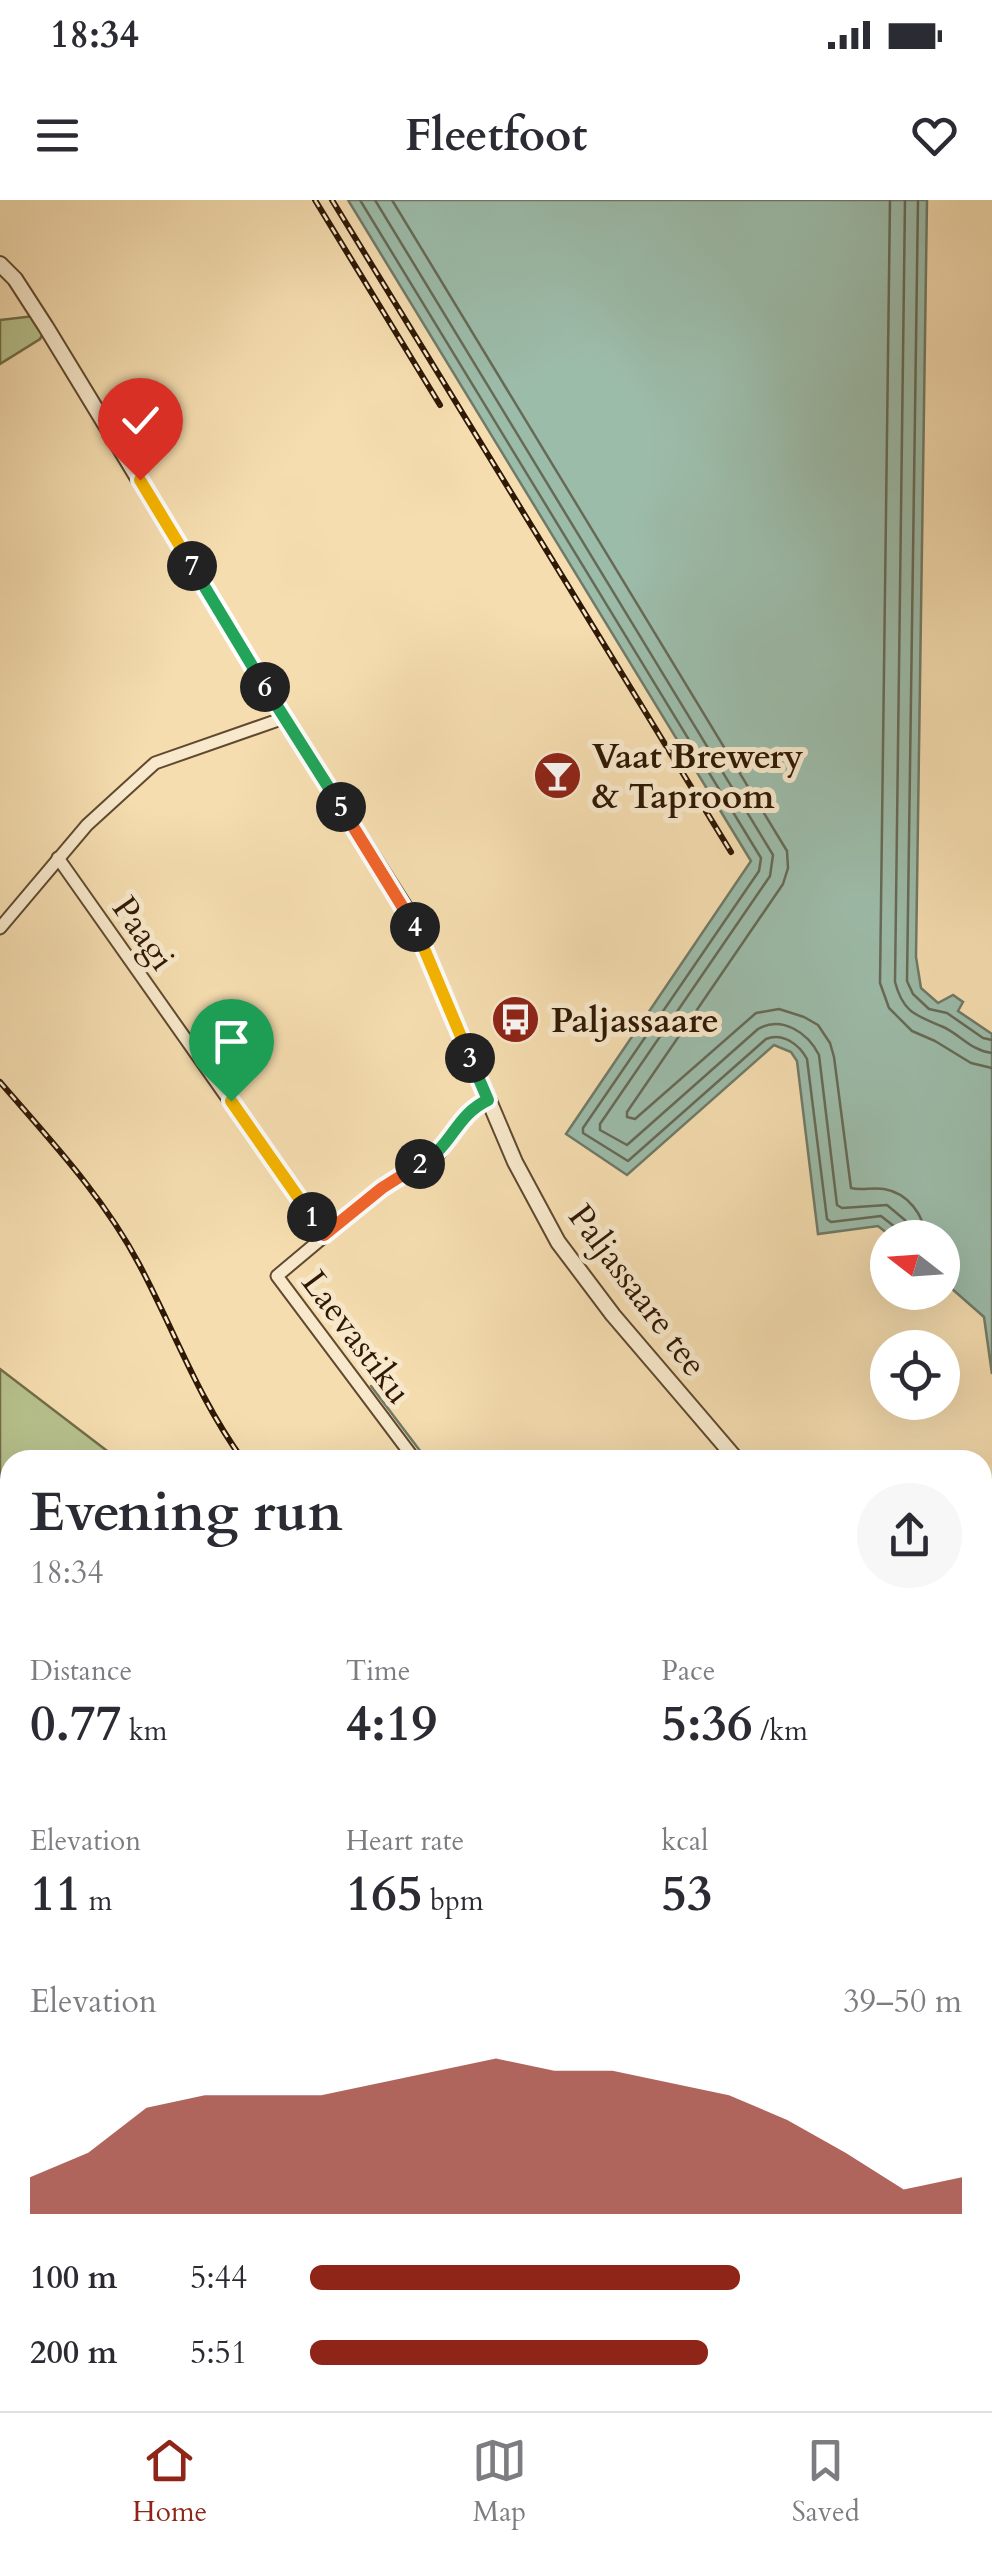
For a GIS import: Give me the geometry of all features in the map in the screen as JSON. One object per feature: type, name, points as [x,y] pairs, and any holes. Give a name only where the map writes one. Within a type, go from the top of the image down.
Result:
[{"type":"street","name":"Paljassaare tee","points":[[0,264],[46,327],[284,718],[410,915],[515,1162],[558,1242],[612,1315],[728,1450]]},
{"type":"street","points":[[0,928],[88,825],[155,763],[284,718]]},
{"type":"street","name":"Paagi","points":[[58,858],[324,1235]]},
{"type":"street","name":"Laevastiku","points":[[408,1450],[277,1276],[382,1188],[439,1154],[461,1120],[488,1100]]},
{"type":"green space","points":[[34,316],[43,334],[40,339],[0,364],[0,320]]},
{"type":"green space","points":[[0,1369],[106,1450],[0,1450]]},
{"type":"water","points":[[348,200],[927,200],[916,957],[921,988],[938,1003],[953,995],[963,1002],[958,1011],[992,1034],[992,1374],[984,1317],[960,1296],[960,1220],[870,1220],[870,1227],[818,1234],[797,1061],[791,1052],[774,1045],[627,1175],[566,1134],[751,861]]},
{"type":"waterway","points":[[371,1386],[419,1450]]},
{"type":"railway","points":[[315,200],[440,405]]},
{"type":"railway","points":[[332,200],[731,852]]},
{"type":"railway","points":[[0,1082],[75,1169],[125,1239],[200,1389],[236,1450]]},
{"type":"place","name":"Vaat Brewery & Taproom","points":[[557,776]]},
{"type":"place","name":"Paljassaare","points":[[516,1020]]},
{"type":"route","points":[[140,480],[284,718],[410,915],[488,1100],[461,1120],[439,1154],[382,1188],[324,1235],[231,1101]]}]
